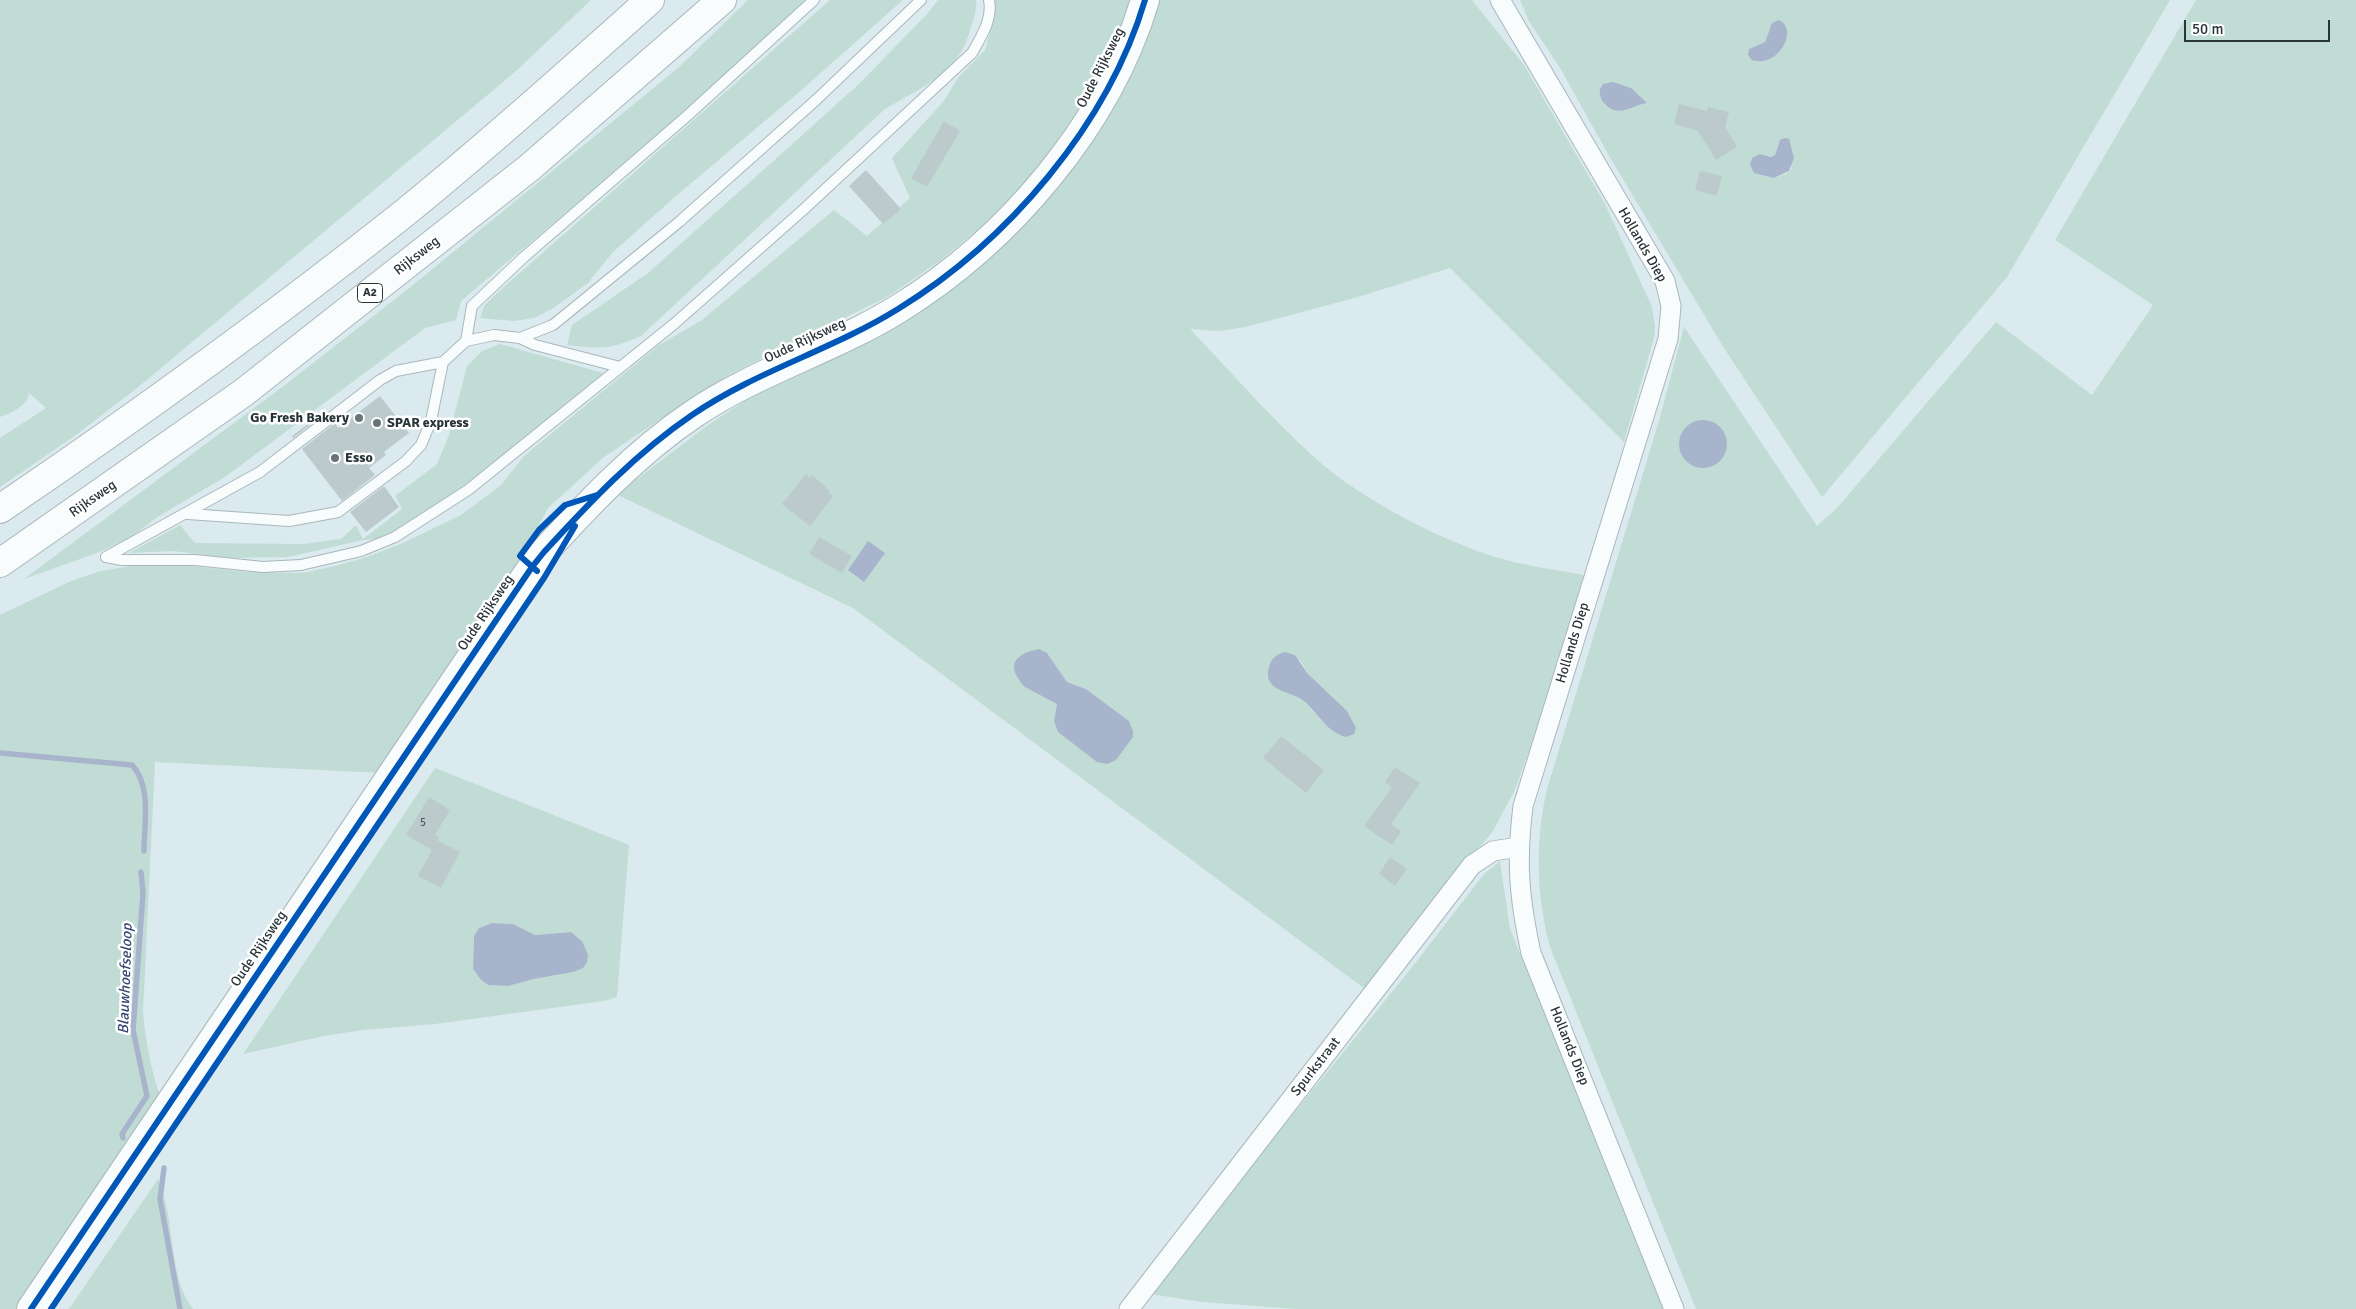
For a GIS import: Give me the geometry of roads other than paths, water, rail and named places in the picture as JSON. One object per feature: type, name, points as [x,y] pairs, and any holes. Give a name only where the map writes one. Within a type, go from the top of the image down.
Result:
[{"type":"main road","points":[[0,509],[257,326],[403,214],[543,95],[650,0]]},
{"type":"main road","name":"Rijksweg","points":[[0,563],[243,393],[529,168],[722,0]]},
{"type":"main road","name":"Oude Rijksweg","points":[[31,1309],[526,575],[544,552],[629,464],[690,416],[745,383],[832,344],[897,310],[943,278],[982,246],[1031,196],[1070,146],[1098,104],[1117,69],[1140,19],[1145,0]]},
{"type":"street","name":"Hollands Diep","points":[[1500,0],[1665,282],[1671,306],[1668,338],[1523,806],[1518,847],[1520,905],[1531,953],[1674,1309]]},
{"type":"street","name":"Spurkstraat","points":[[1129,1309],[1472,864],[1493,851],[1518,847]]},
{"type":"lane","points":[[466,341],[472,306],[524,257],[687,116],[814,0]]},
{"type":"lane","points":[[520,338],[553,325],[627,266],[816,100],[922,0]]},
{"type":"lane","points":[[620,367],[535,345],[520,338],[494,335],[466,341],[443,362],[396,371],[388,375],[260,472],[106,557],[122,560],[195,560],[263,567],[300,565],[362,551],[395,537],[468,490],[620,367],[803,210],[972,53],[986,29],[990,6],[988,0]]},
{"type":"lane","points":[[187,514],[289,521],[338,512],[400,466],[421,445],[431,421],[443,362]]},
{"type":"water","points":[[1779,20],[1785,25],[1787,32],[1783,47],[1770,59],[1752,60],[1748,55],[1749,49],[1765,42],[1772,23]]},
{"type":"water","points":[[1613,82],[1631,88],[1647,103],[1620,111],[1610,108],[1602,101],[1600,89],[1603,84]]},
{"type":"water","points":[[1789,139],[1794,158],[1789,171],[1774,178],[1754,173],[1750,164],[1752,158],[1760,154],[1771,157],[1775,155],[1780,140]]},
{"type":"water","points":[[1703,420],[1712,422],[1720,427],[1725,435],[1727,444],[1725,453],[1720,461],[1712,466],[1703,468],[1694,466],[1686,461],[1681,453],[1679,444],[1681,435],[1686,427],[1694,422]]},
{"type":"water","points":[[868,541],[885,553],[864,582],[848,570]]},
{"type":"water","points":[[1039,649],[1047,653],[1067,682],[1086,689],[1129,721],[1133,737],[1116,760],[1107,764],[1097,762],[1058,732],[1054,721],[1057,704],[1025,687],[1019,680],[1015,673],[1015,662],[1023,654]]},
{"type":"water","points":[[1285,652],[1295,655],[1308,674],[1347,711],[1356,728],[1354,734],[1346,737],[1339,735],[1323,722],[1305,702],[1280,690],[1270,682],[1268,675],[1271,661],[1277,655]]},
{"type":"water","points":[[492,923],[513,924],[535,935],[571,932],[582,941],[588,955],[587,962],[583,968],[573,972],[508,986],[488,985],[481,980],[473,969],[474,936],[479,928]]},
{"type":"waterway","name":"Blauwhoefseloop","points":[[0,753],[132,765],[138,774],[145,794],[144,851]]},
{"type":"waterway","name":"Blauwhoefseloop","points":[[123,1138],[122,1134],[147,1096],[133,1030],[143,893],[141,872]]},
{"type":"waterway","name":"Blauwhoefseloop","points":[[164,1168],[160,1199],[180,1309]]},
{"type":"place","name":"Go Fresh Bakery","points":[[359,418]]},
{"type":"place","name":"SPAR express","points":[[377,423]]},
{"type":"place","name":"Esso","points":[[335,458]]}]
